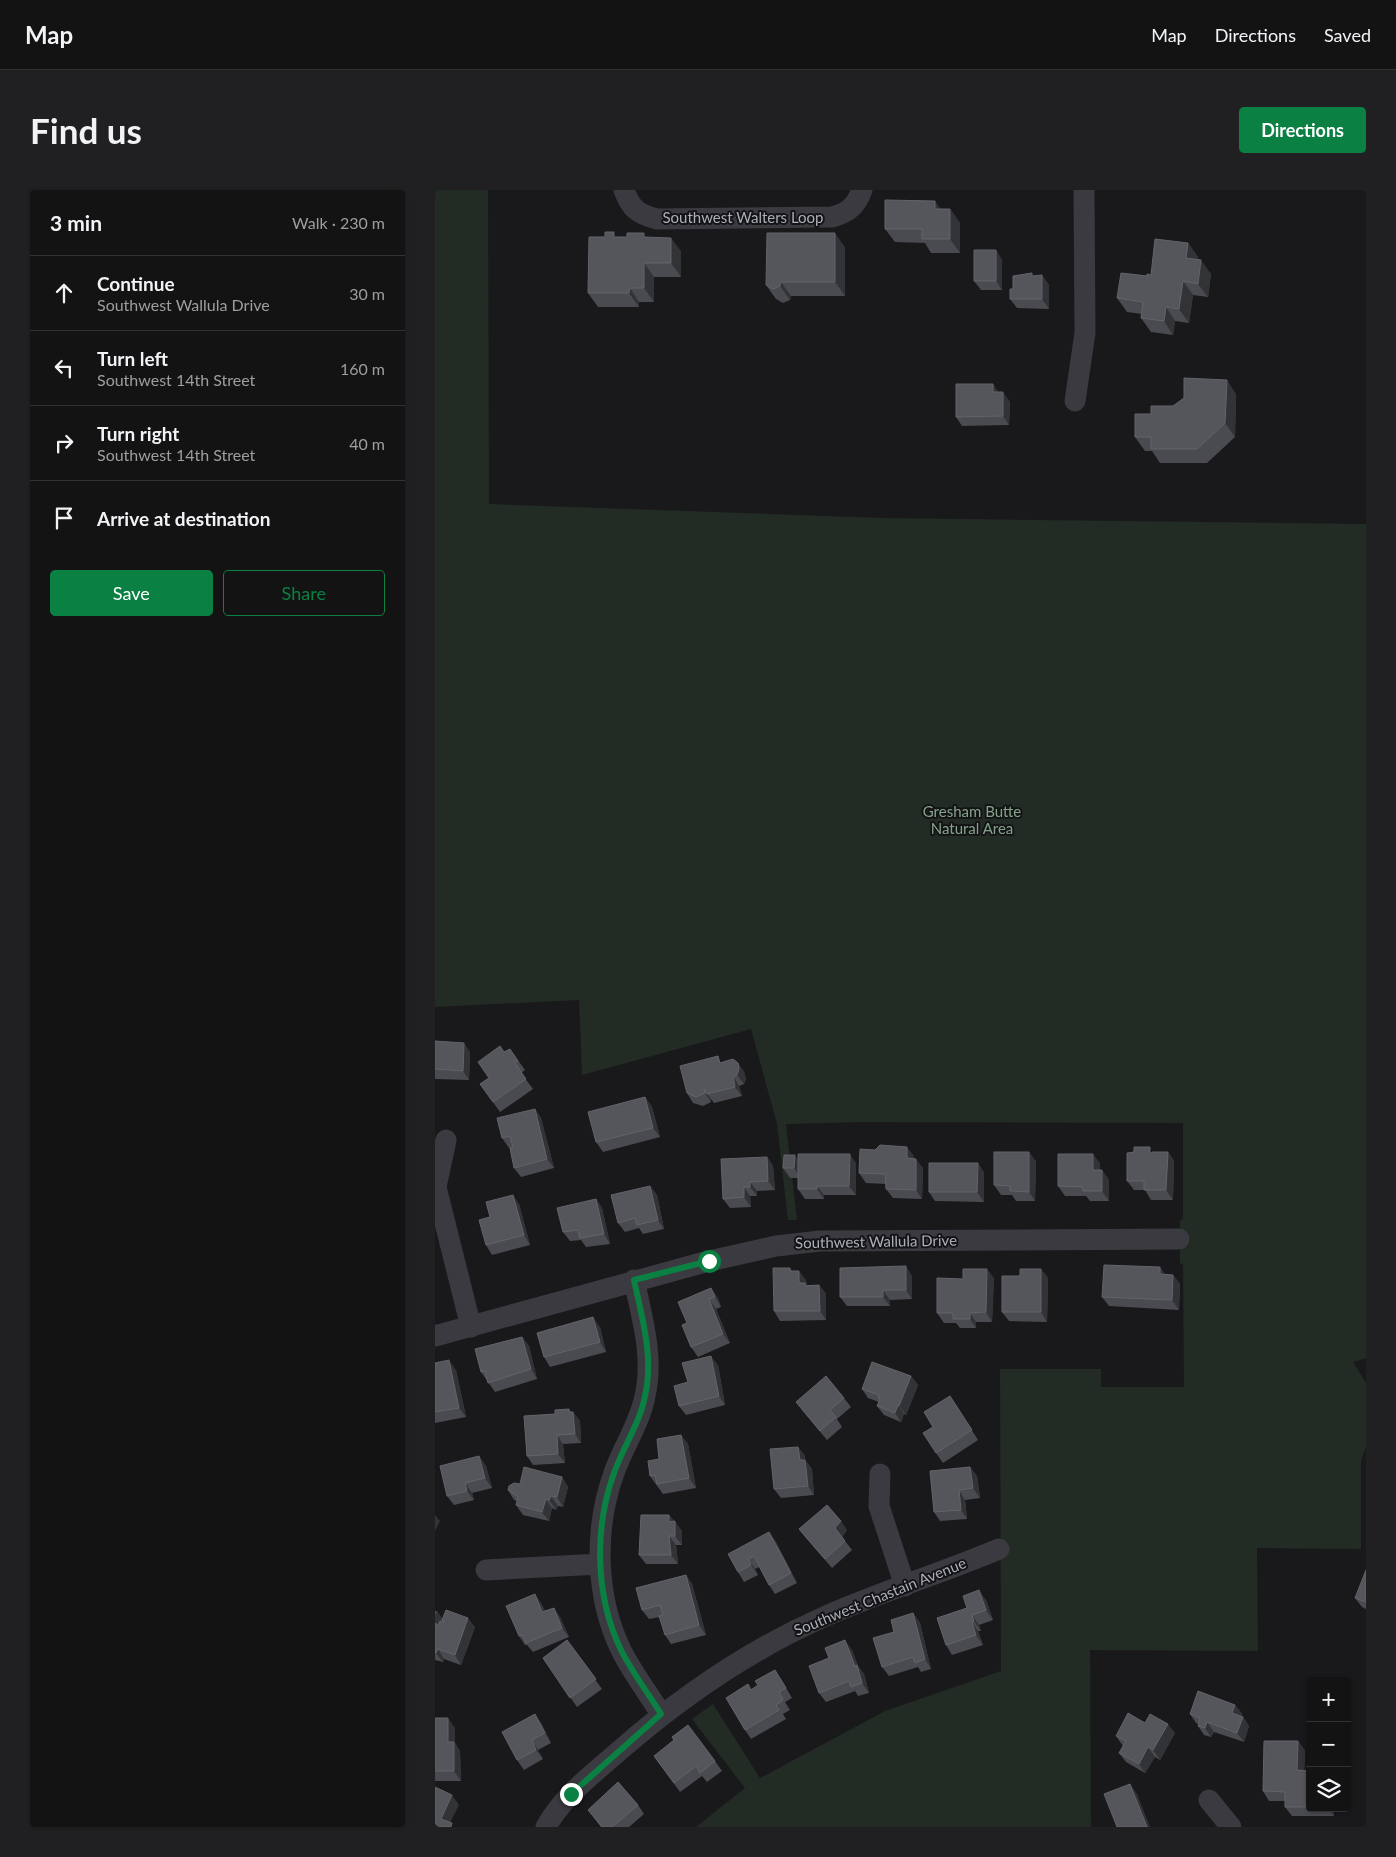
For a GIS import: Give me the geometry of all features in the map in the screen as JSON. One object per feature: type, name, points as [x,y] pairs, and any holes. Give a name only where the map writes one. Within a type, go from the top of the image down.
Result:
[{"type":"street","name":"Southwest Walters Loop","points":[[624,190],[635,210],[657,219],[832,217],[842,215],[854,207],[862,190]]},
{"type":"street","points":[[1075,402],[1085,332],[1084,190]]},
{"type":"street","points":[[446,1140],[435,1187],[471,1327]]},
{"type":"street","name":"Southwest Wallula Drive","points":[[435,1336],[634,1280],[754,1251],[820,1241],[1179,1239]]},
{"type":"street","points":[[634,1280],[647,1341],[648,1368],[645,1396],[614,1472],[606,1498],[601,1527],[600,1564],[605,1596],[621,1650],[661,1714]]},
{"type":"street","points":[[879,1474],[879,1506],[905,1586]]},
{"type":"street","name":"Southwest Chastain Avenue","points":[[545,1827],[553,1814],[571,1794],[661,1714],[750,1655],[785,1635],[828,1615],[999,1549]]},
{"type":"street","points":[[486,1570],[600,1564]]},
{"type":"street","points":[[1209,1800],[1231,1827]]},
{"type":"green space","name":"Gresham Butte Natural Area","points":[[435,190],[488,190],[489,504],[883,518],[1366,524],[1366,1358],[1353,1362],[1366,1383],[1366,1447],[1361,1461],[1361,1549],[1257,1548],[1258,1651],[1090,1650],[1091,1827],[696,1827],[745,1788],[692,1719],[713,1704],[760,1778],[885,1711],[1001,1671],[1000,1369],[1101,1369],[1101,1387],[1184,1387],[1183,1264],[1180,1263],[1180,1220],[1183,1219],[1183,1123],[863,1122],[786,1124],[797,1220],[788,1220],[777,1124],[751,1029],[582,1075],[579,1000],[435,1007]]},
{"type":"building","points":[[885,200],[935,201],[935,209],[950,209],[950,239],[922,239],[922,229],[885,229]]},
{"type":"building","points":[[605,232],[614,232],[614,237],[627,237],[627,233],[644,233],[644,237],[671,238],[671,263],[644,263],[644,288],[630,288],[629,293],[588,293],[589,237],[605,237]]},
{"type":"building","points":[[767,233],[835,233],[835,282],[781,282],[780,286],[773,289],[766,285]]},
{"type":"building","points":[[1155,239],[1188,243],[1186,258],[1201,260],[1198,284],[1183,281],[1179,309],[1166,307],[1164,321],[1141,318],[1143,302],[1117,298],[1121,273],[1151,275]]},
{"type":"building","points":[[974,250],[996,250],[996,281],[974,281]]},
{"type":"building","points":[[1032,273],[1032,276],[1042,275],[1042,299],[1010,299],[1010,289],[1013,289],[1013,276]]},
{"type":"building","points":[[1184,378],[1227,380],[1225,423],[1197,449],[1151,449],[1151,437],[1135,437],[1135,414],[1151,414],[1151,406],[1173,406],[1184,398]]},
{"type":"building","points":[[956,384],[993,384],[993,392],[1003,392],[1003,416],[956,417]]},
{"type":"building","points":[[435,1041],[464,1043],[463,1071],[435,1069]]},
{"type":"building","points":[[500,1046],[504,1052],[510,1049],[518,1061],[515,1063],[526,1079],[493,1102],[480,1084],[489,1078],[478,1062]]},
{"type":"building","points":[[718,1056],[720,1063],[733,1059],[738,1063],[737,1075],[733,1076],[735,1087],[707,1094],[704,1089],[705,1093],[696,1097],[687,1093],[680,1066]]},
{"type":"building","points":[[645,1097],[653,1128],[596,1142],[588,1112]]},
{"type":"building","points":[[535,1109],[547,1159],[514,1168],[510,1148],[513,1147],[510,1136],[502,1138],[497,1118]]},
{"type":"building","points":[[880,1145],[907,1147],[907,1158],[916,1159],[916,1190],[886,1189],[885,1174],[859,1173],[860,1149],[875,1150]]},
{"type":"building","points":[[1134,1147],[1150,1147],[1150,1154],[1152,1152],[1168,1152],[1166,1190],[1144,1190],[1144,1181],[1127,1181],[1127,1153],[1134,1152]]},
{"type":"building","points":[[994,1152],[1029,1152],[1029,1192],[1010,1191],[1010,1186],[994,1185]]},
{"type":"building","points":[[798,1154],[850,1154],[849,1186],[817,1186],[817,1189],[798,1189]]},
{"type":"building","points":[[1058,1154],[1093,1154],[1093,1170],[1102,1170],[1102,1191],[1083,1191],[1083,1187],[1058,1186]]},
{"type":"building","points":[[784,1155],[795,1155],[794,1168],[783,1168]]},
{"type":"building","points":[[767,1157],[768,1181],[750,1182],[750,1187],[744,1187],[744,1197],[723,1199],[721,1159]]},
{"type":"building","points":[[929,1163],[978,1163],[977,1192],[929,1192]]},
{"type":"building","points":[[650,1186],[658,1220],[637,1225],[635,1218],[618,1223],[611,1195]]},
{"type":"building","points":[[513,1195],[524,1235],[486,1245],[479,1220],[490,1217],[486,1202]]},
{"type":"building","points":[[596,1199],[604,1234],[580,1238],[578,1230],[563,1232],[557,1208]]},
{"type":"building","points":[[1104,1265],[1160,1267],[1160,1274],[1173,1275],[1172,1300],[1102,1297]]},
{"type":"building","points":[[906,1266],[906,1290],[883,1290],[883,1297],[840,1297],[840,1268]]},
{"type":"building","points":[[773,1268],[790,1268],[790,1271],[799,1271],[799,1283],[805,1283],[805,1286],[819,1285],[820,1311],[774,1311]]},
{"type":"building","points":[[963,1269],[987,1269],[986,1312],[970,1313],[970,1319],[953,1319],[953,1313],[937,1313],[937,1278],[963,1279]]},
{"type":"building","points":[[1020,1269],[1041,1269],[1041,1312],[1002,1312],[1002,1276],[1020,1276]]},
{"type":"building","points":[[711,1288],[715,1297],[709,1299],[723,1334],[691,1347],[682,1325],[687,1323],[678,1302]]},
{"type":"building","points":[[593,1317],[600,1342],[544,1357],[537,1333]]},
{"type":"building","points":[[522,1337],[531,1369],[488,1383],[485,1371],[481,1372],[475,1349]]},
{"type":"building","points":[[711,1356],[719,1396],[679,1406],[674,1386],[688,1382],[682,1363]]},
{"type":"building","points":[[449,1360],[459,1408],[435,1412],[435,1363]]},
{"type":"building","points":[[872,1362],[911,1376],[895,1413],[877,1406],[880,1399],[879,1395],[862,1389]]},
{"type":"building","points":[[826,1376],[844,1398],[830,1410],[836,1417],[820,1431],[796,1402]]},
{"type":"building","points":[[950,1396],[972,1430],[936,1453],[923,1433],[933,1427],[924,1412]]},
{"type":"building","points":[[569,1409],[569,1412],[573,1412],[575,1434],[557,1435],[558,1454],[527,1456],[524,1416],[555,1414],[555,1410]]},
{"type":"building","points":[[681,1435],[689,1478],[657,1484],[655,1475],[650,1476],[648,1461],[659,1459],[657,1439]]},
{"type":"building","points":[[798,1447],[800,1460],[805,1460],[808,1486],[774,1489],[770,1449]]},
{"type":"building","points":[[479,1456],[485,1478],[465,1483],[467,1491],[447,1496],[440,1466]]},
{"type":"building","points":[[524,1467],[562,1477],[557,1497],[551,1496],[549,1500],[546,1499],[542,1512],[516,1505],[518,1497],[508,1490],[509,1486],[514,1483],[520,1484]]},
{"type":"building","points":[[970,1467],[973,1488],[959,1490],[961,1510],[934,1512],[930,1471]]},
{"type":"building","points":[[827,1505],[841,1521],[835,1528],[845,1541],[825,1559],[799,1529]]},
{"type":"building","points":[[641,1515],[669,1515],[669,1522],[675,1521],[675,1536],[669,1536],[671,1555],[639,1555]]},
{"type":"building","points":[[769,1532],[791,1573],[769,1585],[754,1556],[748,1559],[751,1565],[738,1572],[728,1554]]},
{"type":"building","points":[[1366,1570],[1366,1602],[1355,1598]]},
{"type":"building","points":[[686,1575],[699,1625],[665,1635],[659,1616],[663,1615],[660,1605],[642,1610],[636,1588]]},
{"type":"building","points":[[979,1590],[986,1610],[972,1615],[976,1635],[946,1645],[937,1618],[967,1608],[963,1596]]},
{"type":"building","points":[[535,1594],[542,1612],[554,1608],[562,1628],[526,1643],[523,1635],[519,1636],[506,1606]]},
{"type":"building","points":[[446,1610],[468,1618],[455,1655],[438,1649],[435,1653],[435,1623],[438,1625],[440,1621],[444,1622],[442,1620]]},
{"type":"building","points":[[913,1613],[925,1659],[915,1663],[913,1657],[882,1667],[873,1638],[894,1632],[891,1620]]},
{"type":"building","points":[[567,1640],[596,1679],[570,1698],[543,1658]]},
{"type":"building","points":[[845,1640],[855,1666],[857,1665],[862,1683],[851,1687],[849,1681],[819,1693],[809,1666],[829,1658],[825,1648]]},
{"type":"building","points":[[775,1670],[786,1688],[779,1692],[783,1700],[776,1705],[779,1710],[745,1730],[726,1698],[748,1684],[751,1690],[758,1685],[755,1681]]},
{"type":"building","points":[[1198,1691],[1235,1705],[1232,1713],[1243,1717],[1237,1733],[1207,1722],[1205,1728],[1198,1726],[1200,1718],[1190,1714]]},
{"type":"building","points":[[1128,1713],[1145,1723],[1150,1714],[1168,1724],[1153,1750],[1148,1747],[1139,1764],[1119,1753],[1126,1741],[1116,1736]]},
{"type":"building","points":[[535,1714],[545,1733],[532,1740],[536,1750],[517,1760],[502,1732]]},
{"type":"building","points":[[435,1718],[448,1718],[448,1742],[454,1742],[454,1771],[435,1771]]},
{"type":"building","points":[[688,1725],[715,1761],[700,1773],[696,1766],[674,1783],[654,1756],[674,1740],[672,1737]]},
{"type":"building","points":[[1264,1741],[1298,1741],[1297,1770],[1306,1771],[1306,1807],[1285,1807],[1285,1792],[1263,1791]]},
{"type":"building","points":[[618,1782],[638,1805],[612,1827],[602,1827],[588,1810]]},
{"type":"building","points":[[1130,1784],[1147,1827],[1117,1827],[1104,1794]]},
{"type":"building","points":[[435,1787],[452,1795],[441,1819],[452,1823],[451,1827],[435,1827]]},
{"type":"route","points":[[571,1794],[661,1714],[621,1650],[605,1596],[600,1564],[601,1527],[606,1498],[614,1472],[645,1396],[648,1368],[647,1341],[634,1280],[709,1261]]}]
